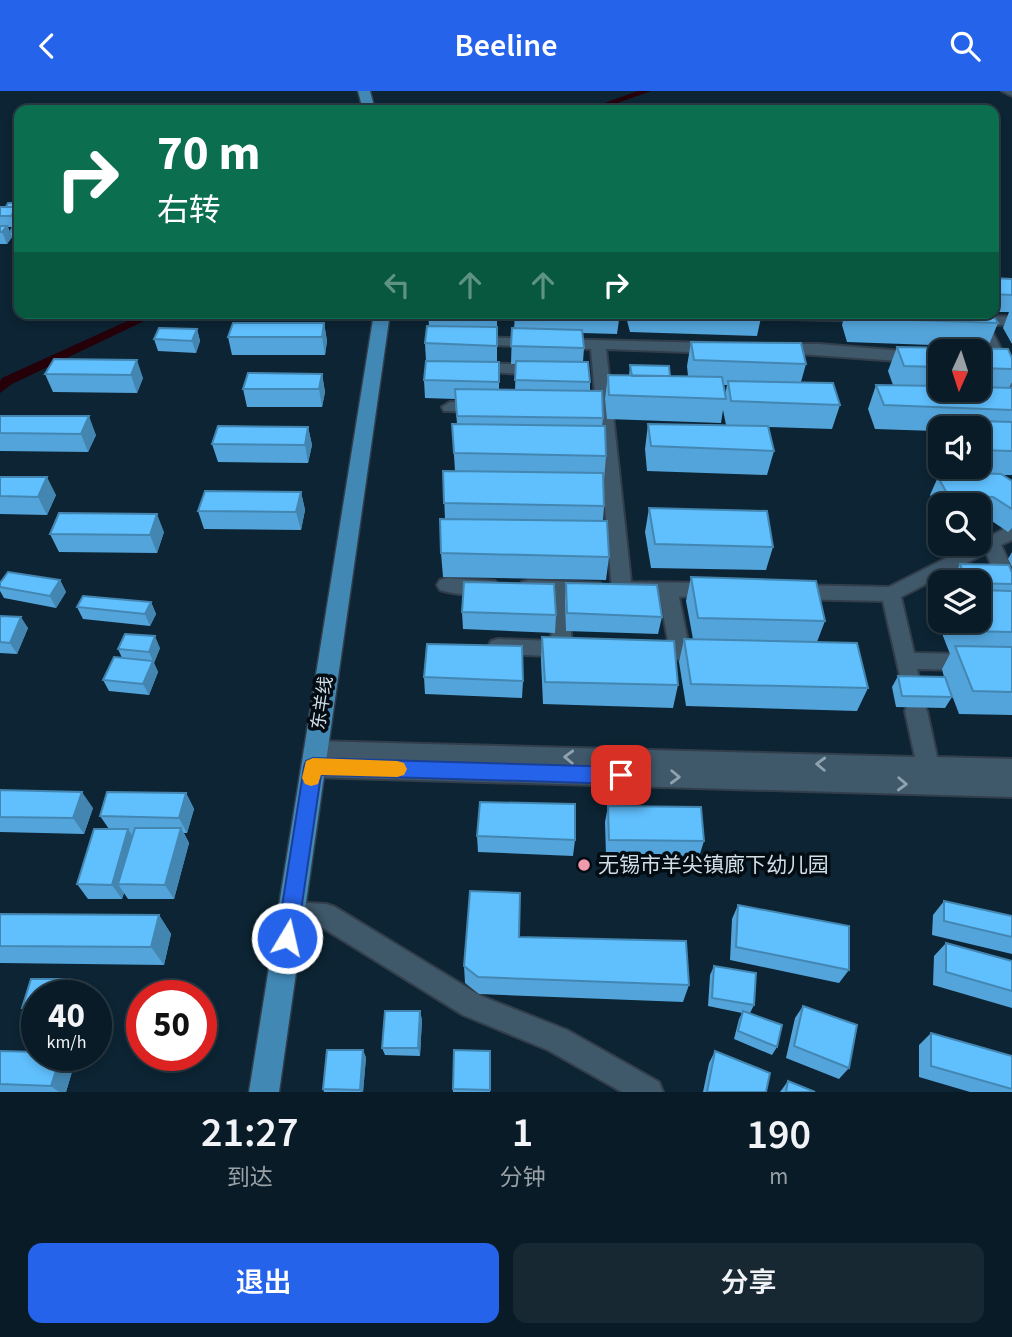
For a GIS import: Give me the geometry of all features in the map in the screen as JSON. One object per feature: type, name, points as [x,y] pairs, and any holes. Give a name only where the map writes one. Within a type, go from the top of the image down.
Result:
[{"type":"main road","name":"东羊线","points":[[264,1092],[381,319]]},
{"type":"street","points":[[757,319],[813,328],[928,356]]},
{"type":"street","points":[[764,349],[813,328],[880,319]]},
{"type":"street","points":[[978,319],[1012,387]]},
{"type":"street","points":[[994,319],[1012,321]]},
{"type":"street","points":[[451,340],[737,349]]},
{"type":"street","points":[[598,345],[594,372],[604,402],[602,447],[605,486],[611,536],[622,589]]},
{"type":"street","points":[[994,350],[1012,351]]},
{"type":"street","points":[[991,365],[1002,366]]},
{"type":"street","points":[[456,368],[561,371]]},
{"type":"street","points":[[450,407],[502,408]]},
{"type":"street","points":[[780,592],[891,594],[999,549],[1012,532]]},
{"type":"street","points":[[999,549],[1008,601]]},
{"type":"street","points":[[447,585],[738,591]]},
{"type":"street","points":[[557,587],[563,649]]},
{"type":"street","points":[[654,651],[687,652],[668,590]]},
{"type":"street","points":[[891,594],[910,683]]},
{"type":"street","points":[[483,647],[589,650]]},
{"type":"street","points":[[906,661],[1012,663]]},
{"type":"street","points":[[916,711],[928,767]]},
{"type":"street","points":[[314,758],[1012,769]]},
{"type":"street","points":[[314,758],[1012,787]]},
{"type":"street","points":[[291,914],[326,916],[472,1006],[557,1040],[649,1092]]},
{"type":"building","points":[[0,207],[14,207],[11,216],[0,216]]},
{"type":"building","points":[[999,278],[1012,279],[1012,295],[999,294]]},
{"type":"building","points":[[884,319],[996,319],[998,323]]},
{"type":"building","points":[[233,323],[324,323],[322,337],[228,337]]},
{"type":"building","points":[[427,326],[497,327],[497,346],[425,343]]},
{"type":"building","points":[[159,328],[197,329],[192,341],[154,339]]},
{"type":"building","points":[[512,328],[582,330],[584,348],[511,346]]},
{"type":"building","points":[[691,342],[801,343],[806,364],[694,360]]},
{"type":"building","points":[[897,347],[928,348],[928,367],[904,366]]},
{"type":"building","points":[[991,349],[1008,349],[1012,358],[1012,369],[991,368]]},
{"type":"building","points":[[54,359],[137,360],[131,375],[45,374]]},
{"type":"building","points":[[426,361],[499,362],[499,382],[424,380]]},
{"type":"building","points":[[516,361],[588,362],[590,382],[515,380]]},
{"type":"building","points":[[630,365],[669,366],[670,376],[632,376]]},
{"type":"building","points":[[248,373],[322,374],[319,389],[243,389]]},
{"type":"building","points":[[608,375],[722,377],[726,399],[609,395]]},
{"type":"building","points":[[728,381],[833,383],[840,405],[731,401]]},
{"type":"building","points":[[876,385],[928,386],[928,403],[990,403],[991,387],[1012,388],[1012,410],[884,405]]},
{"type":"building","points":[[455,389],[602,391],[603,418],[457,416]]},
{"type":"building","points":[[0,416],[89,416],[81,434],[0,433]]},
{"type":"building","points":[[991,421],[1012,422],[1012,451],[991,450]]},
{"type":"building","points":[[452,424],[605,426],[606,456],[454,453]]},
{"type":"building","points":[[648,424],[768,426],[774,451],[651,446]]},
{"type":"building","points":[[218,426],[308,427],[305,445],[212,444]]},
{"type":"building","points":[[443,471],[603,473],[604,506],[444,503]]},
{"type":"building","points":[[991,474],[1001,474],[1012,481],[1012,509],[991,497],[991,493],[947,493],[939,479],[991,479]]},
{"type":"building","points":[[0,477],[47,477],[38,497],[0,496]]},
{"type":"building","points":[[205,491],[301,492],[296,512],[198,511]]},
{"type":"building","points":[[649,508],[767,511],[773,547],[655,544]]},
{"type":"building","points":[[59,513],[157,514],[150,535],[50,534]]},
{"type":"building","points":[[440,519],[607,521],[609,557],[441,553]]},
{"type":"building","points":[[960,564],[1009,565],[1012,584],[991,584],[991,570],[962,570]]},
{"type":"building","points":[[8,572],[60,580],[50,596],[0,587]]},
{"type":"building","points":[[691,577],[816,581],[825,621],[698,618]]},
{"type":"building","points":[[464,582],[554,584],[556,615],[462,612]]},
{"type":"building","points":[[566,583],[657,585],[662,617],[567,613]]},
{"type":"building","points":[[991,590],[1012,591],[1012,632],[991,632]]},
{"type":"building","points":[[83,596],[151,602],[145,614],[77,607]]},
{"type":"building","points":[[0,616],[21,617],[10,643],[0,642]]},
{"type":"building","points":[[125,634],[155,636],[149,652],[118,649]]},
{"type":"building","points":[[542,637],[674,641],[678,685],[545,682]]},
{"type":"building","points":[[684,639],[857,643],[868,688],[691,684]]},
{"type":"building","points":[[427,644],[522,646],[523,681],[424,677]]},
{"type":"building","points":[[955,646],[1012,647],[1012,692],[973,691]]},
{"type":"building","points":[[114,657],[153,661],[143,684],[103,680]]},
{"type":"building","points":[[898,676],[945,677],[952,697],[902,696]]},
{"type":"building","points":[[0,790],[82,792],[73,818],[0,817]]},
{"type":"building","points":[[107,792],[186,793],[179,818],[100,816]]},
{"type":"building","points":[[480,802],[575,804],[575,840],[477,836]]},
{"type":"building","points":[[608,806],[701,807],[704,841],[609,840]]},
{"type":"building","points":[[135,828],[181,828],[165,885],[118,884]]},
{"type":"building","points":[[94,829],[128,829],[112,885],[77,884]]},
{"type":"building","points":[[470,891],[520,893],[519,937],[686,941],[689,985],[478,977],[464,966]]},
{"type":"building","points":[[944,901],[1012,916],[1012,937],[944,921]]},
{"type":"building","points":[[738,905],[849,926],[849,970],[736,947]]},
{"type":"building","points":[[0,914],[159,915],[151,947],[0,946]]},
{"type":"building","points":[[946,943],[1012,961],[1012,991],[946,972]]},
{"type":"building","points":[[714,966],[756,973],[754,1005],[712,998]]},
{"type":"building","points":[[31,979],[69,979],[69,980]]},
{"type":"building","points":[[803,1006],[857,1025],[849,1068],[794,1046]]},
{"type":"building","points":[[385,1011],[420,1011],[418,1048],[382,1048]]},
{"type":"building","points":[[743,1011],[782,1025],[777,1047],[738,1031]]},
{"type":"building","points":[[931,1033],[1012,1056],[1012,1089],[931,1066]]},
{"type":"building","points":[[327,1050],[363,1050],[360,1090],[323,1089]]},
{"type":"building","points":[[454,1050],[490,1051],[490,1090],[453,1089]]},
{"type":"building","points":[[0,1051],[21,1052],[21,1071],[56,1071],[51,1086],[0,1084]]},
{"type":"building","points":[[715,1051],[770,1073],[766,1092],[707,1092]]},
{"type":"building","points":[[788,1081],[815,1092],[786,1092]]},
{"type":"waterway","points":[[605,105],[647,91]]},
{"type":"waterway","points":[[0,389],[7,381],[142,319]]},
{"type":"slow traffic","points":[[311,778],[313,767],[397,769]]},
{"type":"place","name":"无锡市羊尖镇廊下幼儿园","points":[[584,865]]},
{"type":"route","points":[[287,938],[313,767],[621,775]]}]
